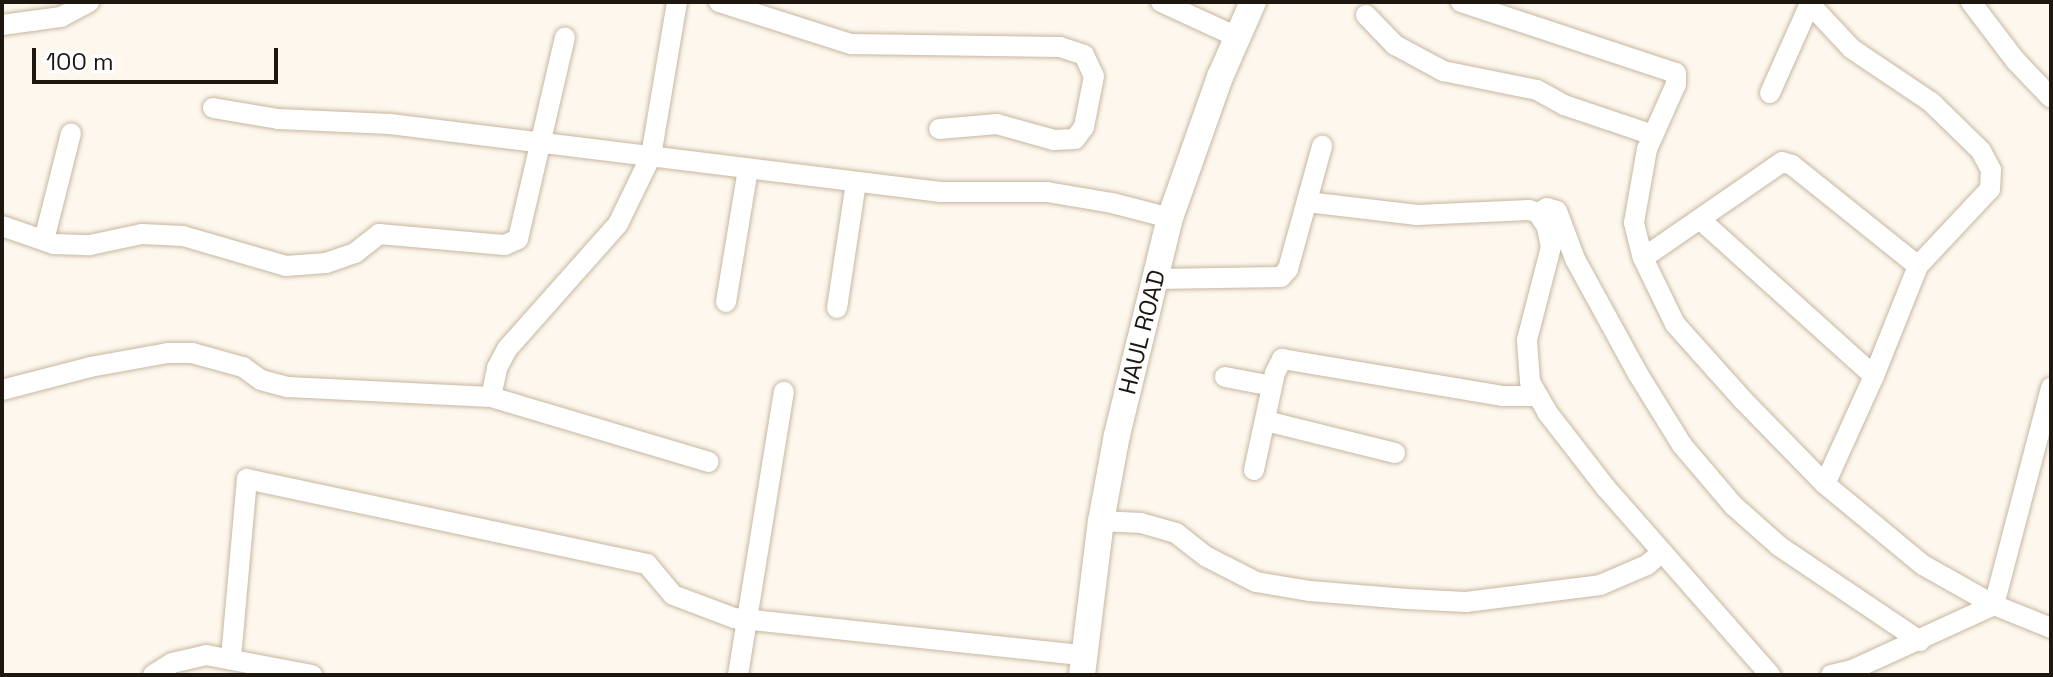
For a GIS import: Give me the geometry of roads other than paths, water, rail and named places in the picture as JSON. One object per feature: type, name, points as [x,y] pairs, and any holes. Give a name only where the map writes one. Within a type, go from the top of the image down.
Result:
[{"type":"main road","name":"HAUL ROAD","points":[[1082,665],[1101,521],[1117,435],[1170,218],[1253,2]]},
{"type":"street","points":[[2,25],[61,17],[89,2]]},
{"type":"street","points":[[491,397],[497,368],[507,349],[618,224],[651,156],[677,2]]},
{"type":"street","points":[[719,2],[851,44],[1060,47],[1084,55],[1094,76],[1084,127],[1075,139],[1054,140],[997,124],[939,129]]},
{"type":"street","points":[[1161,2],[1237,37]]},
{"type":"street","points":[[1461,2],[1676,73],[1676,84],[1647,149],[1634,223],[1643,258],[1675,324],[1825,484],[1923,565],[1994,605],[2051,628]]},
{"type":"street","points":[[1971,2],[2015,60],[2051,98]]},
{"type":"street","points":[[1770,93],[1809,4],[1852,49],[1931,102],[1981,151],[1991,170],[1990,189],[1918,266],[1874,376],[1825,484]]},
{"type":"street","points":[[1366,15],[1395,45],[1443,71],[1537,90],[1564,105],[1653,135]]},
{"type":"street","points":[[2,226],[44,240],[90,245],[142,234],[183,236],[286,266],[326,263],[355,253],[379,234],[505,245],[518,239],[565,37]]},
{"type":"street","points":[[213,108],[278,119],[390,124],[941,192],[1047,192],[1112,203],[1170,218]]},
{"type":"street","points":[[44,240],[71,133]]},
{"type":"street","points":[[1156,279],[1281,277],[1288,269],[1322,146]]},
{"type":"street","points":[[1643,258],[1782,162],[1792,165],[1918,266]]},
{"type":"street","points":[[726,302],[748,169]]},
{"type":"street","points":[[837,308],[856,182]]},
{"type":"street","points":[[1307,202],[1417,215],[1529,210],[1538,213],[1547,227],[1551,247],[1527,340],[1530,382],[1606,488],[1770,675]]},
{"type":"street","points":[[1538,213],[1547,208],[1557,211],[1575,259],[1638,374],[1682,445],[1734,506],[1779,546],[1920,641]]},
{"type":"street","points":[[1701,220],[1874,376]]},
{"type":"street","points":[[2,390],[90,367],[168,353],[192,353],[243,367],[261,380],[288,387],[491,397],[709,462]]},
{"type":"street","points":[[1254,470],[1277,365],[1282,359],[1502,396],[1538,396]]},
{"type":"street","points":[[1225,377],[1272,386]]},
{"type":"street","points":[[1831,675],[1852,670],[1920,641],[1994,605],[2051,387]]},
{"type":"street","points":[[738,675],[784,392]]},
{"type":"street","points":[[1266,421],[1395,453]]},
{"type":"street","points":[[231,658],[247,479],[647,564],[673,595],[747,619],[1082,665]]},
{"type":"street","points":[[1101,521],[1141,523],[1176,533],[1207,557],[1256,582],[1310,591],[1451,602],[1600,585],[1647,565],[1661,553]]},
{"type":"street","points":[[153,675],[172,663],[206,665],[231,658],[312,675]]}]
